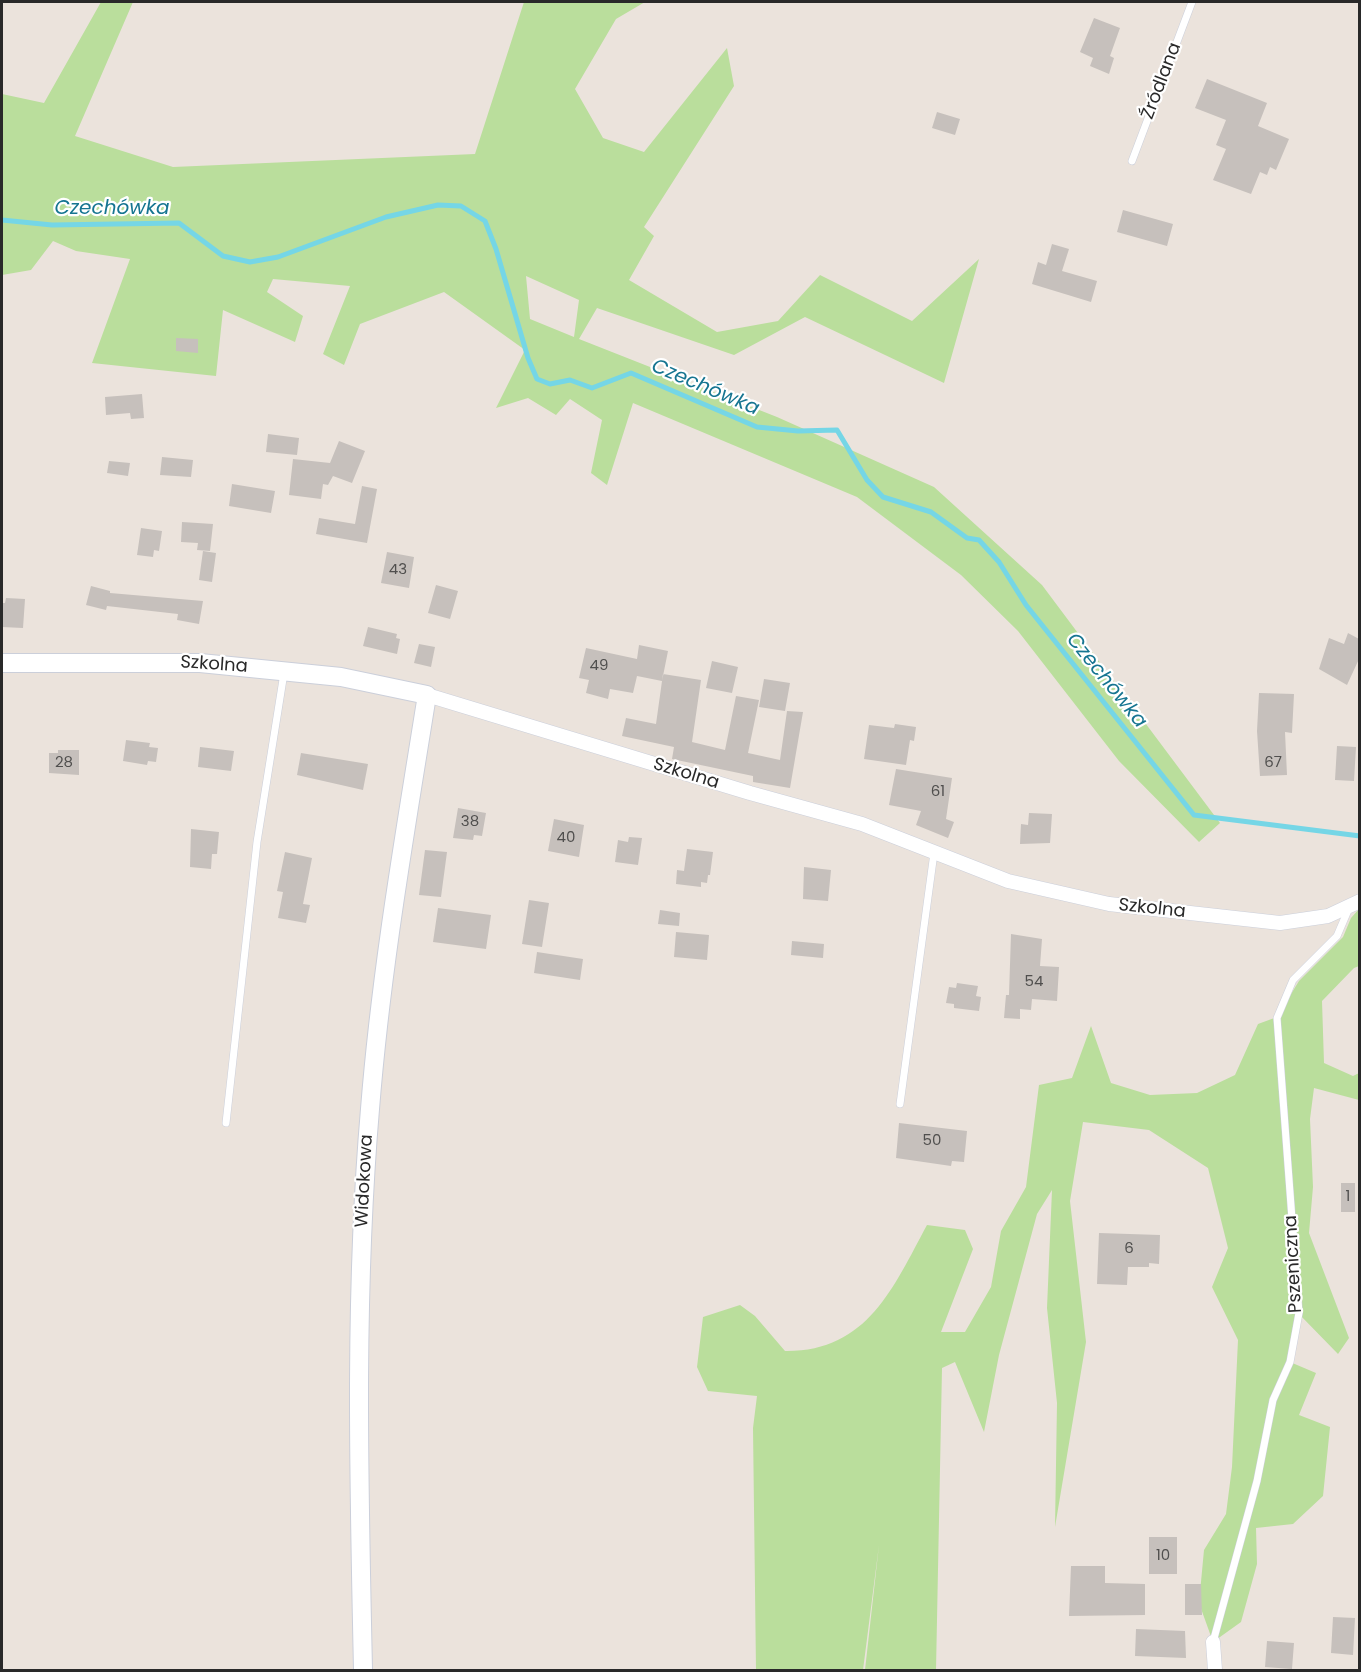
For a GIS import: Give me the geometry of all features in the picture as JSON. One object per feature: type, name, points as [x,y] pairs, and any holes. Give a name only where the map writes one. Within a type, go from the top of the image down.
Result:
[{"type":"street","name":"Szkolna","points":[[2,663],[165,662],[341,677],[427,695],[750,793],[862,824],[1008,881],[1109,904],[1280,923],[1329,915],[1354,904]]},
{"type":"street","name":"Widokowa","points":[[363,1671],[357,1393],[369,1122],[379,1012],[427,695]]},
{"type":"street","name":"Pszeniczna","points":[[1213,1642],[1215,1671]]},
{"type":"lane","name":"Źródlana","points":[[1132,161],[1192,2]]},
{"type":"lane","points":[[226,1123],[256,842],[285,671]]},
{"type":"lane","points":[[900,1104],[934,853]]},
{"type":"lane","name":"Pszeniczna","points":[[1213,1642],[1257,1481],[1273,1400],[1290,1362],[1299,1313],[1277,1018],[1293,980],[1336,936],[1354,904]]},
{"type":"green space","points":[[101,2],[133,2],[75,136],[173,167],[475,154],[524,2],[645,2],[616,19],[575,89],[603,138],[644,152],[727,48],[734,86],[644,227],[654,236],[629,280],[717,332],[778,321],[820,275],[912,321],[979,259],[944,383],[805,317],[734,355],[597,308],[579,339],[777,417],[934,487],[1042,585],[1220,823],[1199,842],[1119,761],[1018,631],[961,575],[857,497],[633,403],[607,485],[591,473],[602,420],[570,399],[556,415],[528,398],[496,408],[525,350],[444,292],[360,324],[344,365],[323,354],[350,286],[273,279],[267,292],[303,316],[295,342],[223,310],[216,376],[92,363],[130,259],[76,251],[53,241],[31,270],[2,275],[2,94],[44,103]],"holes":[[[526,276],[579,300],[574,337],[530,319]]]},
{"type":"green space","points":[[1359,909],[1359,966],[1354,968],[1322,1001],[1324,1063],[1353,1076],[1359,1073],[1359,1100],[1314,1088],[1310,1119],[1313,1187],[1309,1233],[1349,1338],[1338,1354],[1299,1314],[1290,1362],[1316,1373],[1299,1415],[1330,1427],[1323,1496],[1293,1524],[1256,1528],[1257,1564],[1241,1622],[1213,1642],[1199,1603],[1204,1550],[1226,1514],[1232,1467],[1238,1340],[1212,1287],[1228,1248],[1208,1168],[1149,1130],[1083,1122],[1070,1201],[1086,1342],[1055,1527],[1057,1403],[1047,1308],[1052,1190],[1037,1214],[999,1355],[984,1432],[955,1362],[942,1368],[936,1670],[865,1670],[879,1545],[863,1670],[756,1670],[753,1428],[757,1396],[708,1391],[697,1367],[703,1317],[740,1305],[755,1316],[785,1351],[813,1348],[837,1341],[857,1328],[889,1293],[927,1225],[965,1230],[973,1249],[941,1332],[965,1332],[991,1287],[1001,1231],[1026,1187],[1039,1085],[1072,1078],[1091,1026],[1111,1083],[1150,1095],[1197,1093],[1235,1075],[1258,1024],[1277,1017],[1299,981],[1343,937],[1351,918]]},
{"type":"building","points":[[1094,18],[1120,28],[1110,56],[1114,58],[1109,74],[1090,66],[1093,58],[1080,52]]},
{"type":"building","points":[[1207,79],[1267,103],[1258,126],[1289,139],[1276,170],[1270,167],[1267,175],[1260,172],[1251,194],[1213,180],[1226,149],[1216,145],[1226,120],[1195,108]]},
{"type":"building","points":[[937,112],[960,119],[955,135],[932,128]]},
{"type":"building","points":[[1123,210],[1173,224],[1167,246],[1117,232]]},
{"type":"building","points":[[1052,244],[1069,249],[1062,271],[1097,281],[1091,302],[1032,284],[1038,262],[1046,265]]},
{"type":"building","points":[[176,338],[198,339],[198,353],[176,351]]},
{"type":"building","points":[[142,394],[144,418],[131,419],[130,413],[106,415],[105,397]]},
{"type":"building","points":[[268,434],[299,438],[297,455],[266,452]]},
{"type":"building","points":[[339,441],[365,451],[352,483],[333,476],[328,485],[323,484],[321,499],[289,495],[293,459],[330,463]]},
{"type":"building","points":[[162,457],[193,460],[191,477],[160,475]]},
{"type":"building","points":[[109,461],[130,463],[128,476],[107,473]]},
{"type":"building","points":[[232,484],[275,491],[271,513],[229,506]]},
{"type":"building","points":[[362,486],[377,489],[367,543],[316,534],[319,518],[355,524]]},
{"type":"building","points":[[182,522],[213,524],[210,551],[197,550],[198,543],[181,542]]},
{"type":"building","points":[[141,528],[162,531],[159,551],[154,550],[153,557],[137,555]]},
{"type":"building","points":[[203,551],[216,553],[212,582],[199,580]]},
{"type":"building","points":[[387,552],[414,557],[409,588],[381,583]]},
{"type":"building","points":[[436,585],[458,591],[450,619],[428,613]]},
{"type":"building","points":[[91,586],[110,591],[110,593],[203,601],[199,624],[177,620],[178,614],[107,606],[106,610],[86,605]]},
{"type":"building","points":[[6,598],[25,599],[23,628],[2,627],[2,603],[5,603]]},
{"type":"building","points":[[368,627],[397,634],[396,638],[400,639],[397,654],[363,646]]},
{"type":"building","points":[[1348,633],[1359,639],[1359,659],[1347,685],[1319,669],[1329,638],[1344,644]]},
{"type":"building","points":[[419,644],[435,647],[431,667],[414,663]]},
{"type":"building","points":[[639,645],[668,651],[662,681],[637,676],[633,693],[610,689],[608,699],[586,693],[589,680],[579,678],[586,648],[637,659]]},
{"type":"building","points":[[712,661],[738,667],[732,693],[706,688]]},
{"type":"building","points":[[663,674],[701,680],[692,742],[725,750],[736,696],[759,700],[748,753],[780,760],[787,711],[803,712],[790,788],[753,782],[753,776],[672,759],[674,747],[622,736],[626,718],[656,724]]},
{"type":"building","points":[[764,679],[790,683],[785,711],[759,707]]},
{"type":"building","points":[[1259,693],[1294,694],[1292,733],[1285,732],[1287,775],[1260,776],[1257,731]]},
{"type":"building","points":[[895,724],[916,727],[914,741],[910,740],[906,765],[864,759],[869,725],[894,728]]},
{"type":"building","points":[[126,740],[150,743],[149,747],[158,748],[156,762],[148,761],[147,765],[123,761]]},
{"type":"building","points":[[1337,746],[1356,747],[1354,781],[1335,780]]},
{"type":"building","points":[[200,747],[234,751],[231,771],[198,767]]},
{"type":"building","points":[[58,750],[79,750],[79,775],[49,773],[49,753],[58,753]]},
{"type":"building","points":[[301,753],[368,764],[363,790],[297,775]]},
{"type":"building","points":[[896,769],[952,778],[946,819],[954,822],[948,838],[916,825],[921,811],[889,805]]},
{"type":"building","points":[[458,808],[486,813],[482,836],[474,835],[473,840],[453,838]]},
{"type":"building","points":[[1029,813],[1052,814],[1050,843],[1020,844],[1021,824],[1028,825]]},
{"type":"building","points":[[554,819],[584,825],[579,857],[548,851]]},
{"type":"building","points":[[191,829],[219,832],[217,854],[212,854],[211,869],[190,867]]},
{"type":"building","points":[[629,837],[642,838],[638,865],[615,862],[618,840],[628,842]]},
{"type":"building","points":[[687,849],[713,852],[710,875],[708,875],[707,883],[701,882],[701,887],[676,884],[677,870],[684,871]]},
{"type":"building","points":[[425,850],[447,852],[441,897],[419,895]]},
{"type":"building","points":[[285,852],[312,858],[303,904],[310,905],[306,923],[278,918],[283,892],[277,891]]},
{"type":"building","points":[[804,867],[831,870],[828,901],[803,899]]},
{"type":"building","points":[[529,900],[549,903],[542,947],[522,944]]},
{"type":"building","points":[[438,908],[491,915],[486,949],[433,942]]},
{"type":"building","points":[[660,910],[680,913],[679,926],[658,924]]},
{"type":"building","points":[[676,932],[709,935],[707,960],[674,957]]},
{"type":"building","points":[[1011,934],[1042,939],[1040,966],[1059,967],[1057,1001],[1032,999],[1031,1010],[1020,1009],[1020,1019],[1004,1018],[1006,995],[1009,995]]},
{"type":"building","points":[[792,941],[824,944],[823,958],[791,955]]},
{"type":"building","points":[[537,952],[583,959],[580,980],[534,973]]},
{"type":"building","points":[[957,983],[978,986],[976,996],[981,997],[979,1011],[954,1008],[954,1004],[946,1003],[949,987],[956,988]]},
{"type":"building","points":[[899,1123],[967,1131],[964,1162],[952,1161],[951,1166],[896,1158]]},
{"type":"building","points":[[1341,1183],[1355,1183],[1355,1212],[1341,1212]]},
{"type":"building","points":[[1099,1233],[1160,1235],[1159,1264],[1149,1263],[1149,1267],[1128,1267],[1127,1285],[1097,1284]]},
{"type":"building","points":[[1149,1537],[1177,1537],[1177,1574],[1149,1574]]},
{"type":"building","points":[[1071,1566],[1105,1566],[1105,1583],[1145,1584],[1145,1615],[1069,1616]]},
{"type":"building","points":[[1185,1584],[1201,1584],[1202,1615],[1185,1615]]},
{"type":"building","points":[[1333,1617],[1355,1618],[1353,1655],[1331,1653]]},
{"type":"building","points":[[1136,1629],[1185,1631],[1186,1658],[1135,1656]]},
{"type":"building","points":[[1267,1641],[1294,1643],[1292,1669],[1265,1667]]},
{"type":"waterway","name":"Czechówka","points":[[2,220],[52,225],[179,223],[223,256],[250,262],[278,257],[386,217],[438,205],[461,206],[485,221],[496,249],[528,358],[537,379],[550,384],[570,380],[592,388],[631,373],[757,427],[798,431],[837,430],[867,480],[883,497],[931,512],[967,538],[979,540],[999,562],[1026,605],[1194,815],[1360,836]]}]
